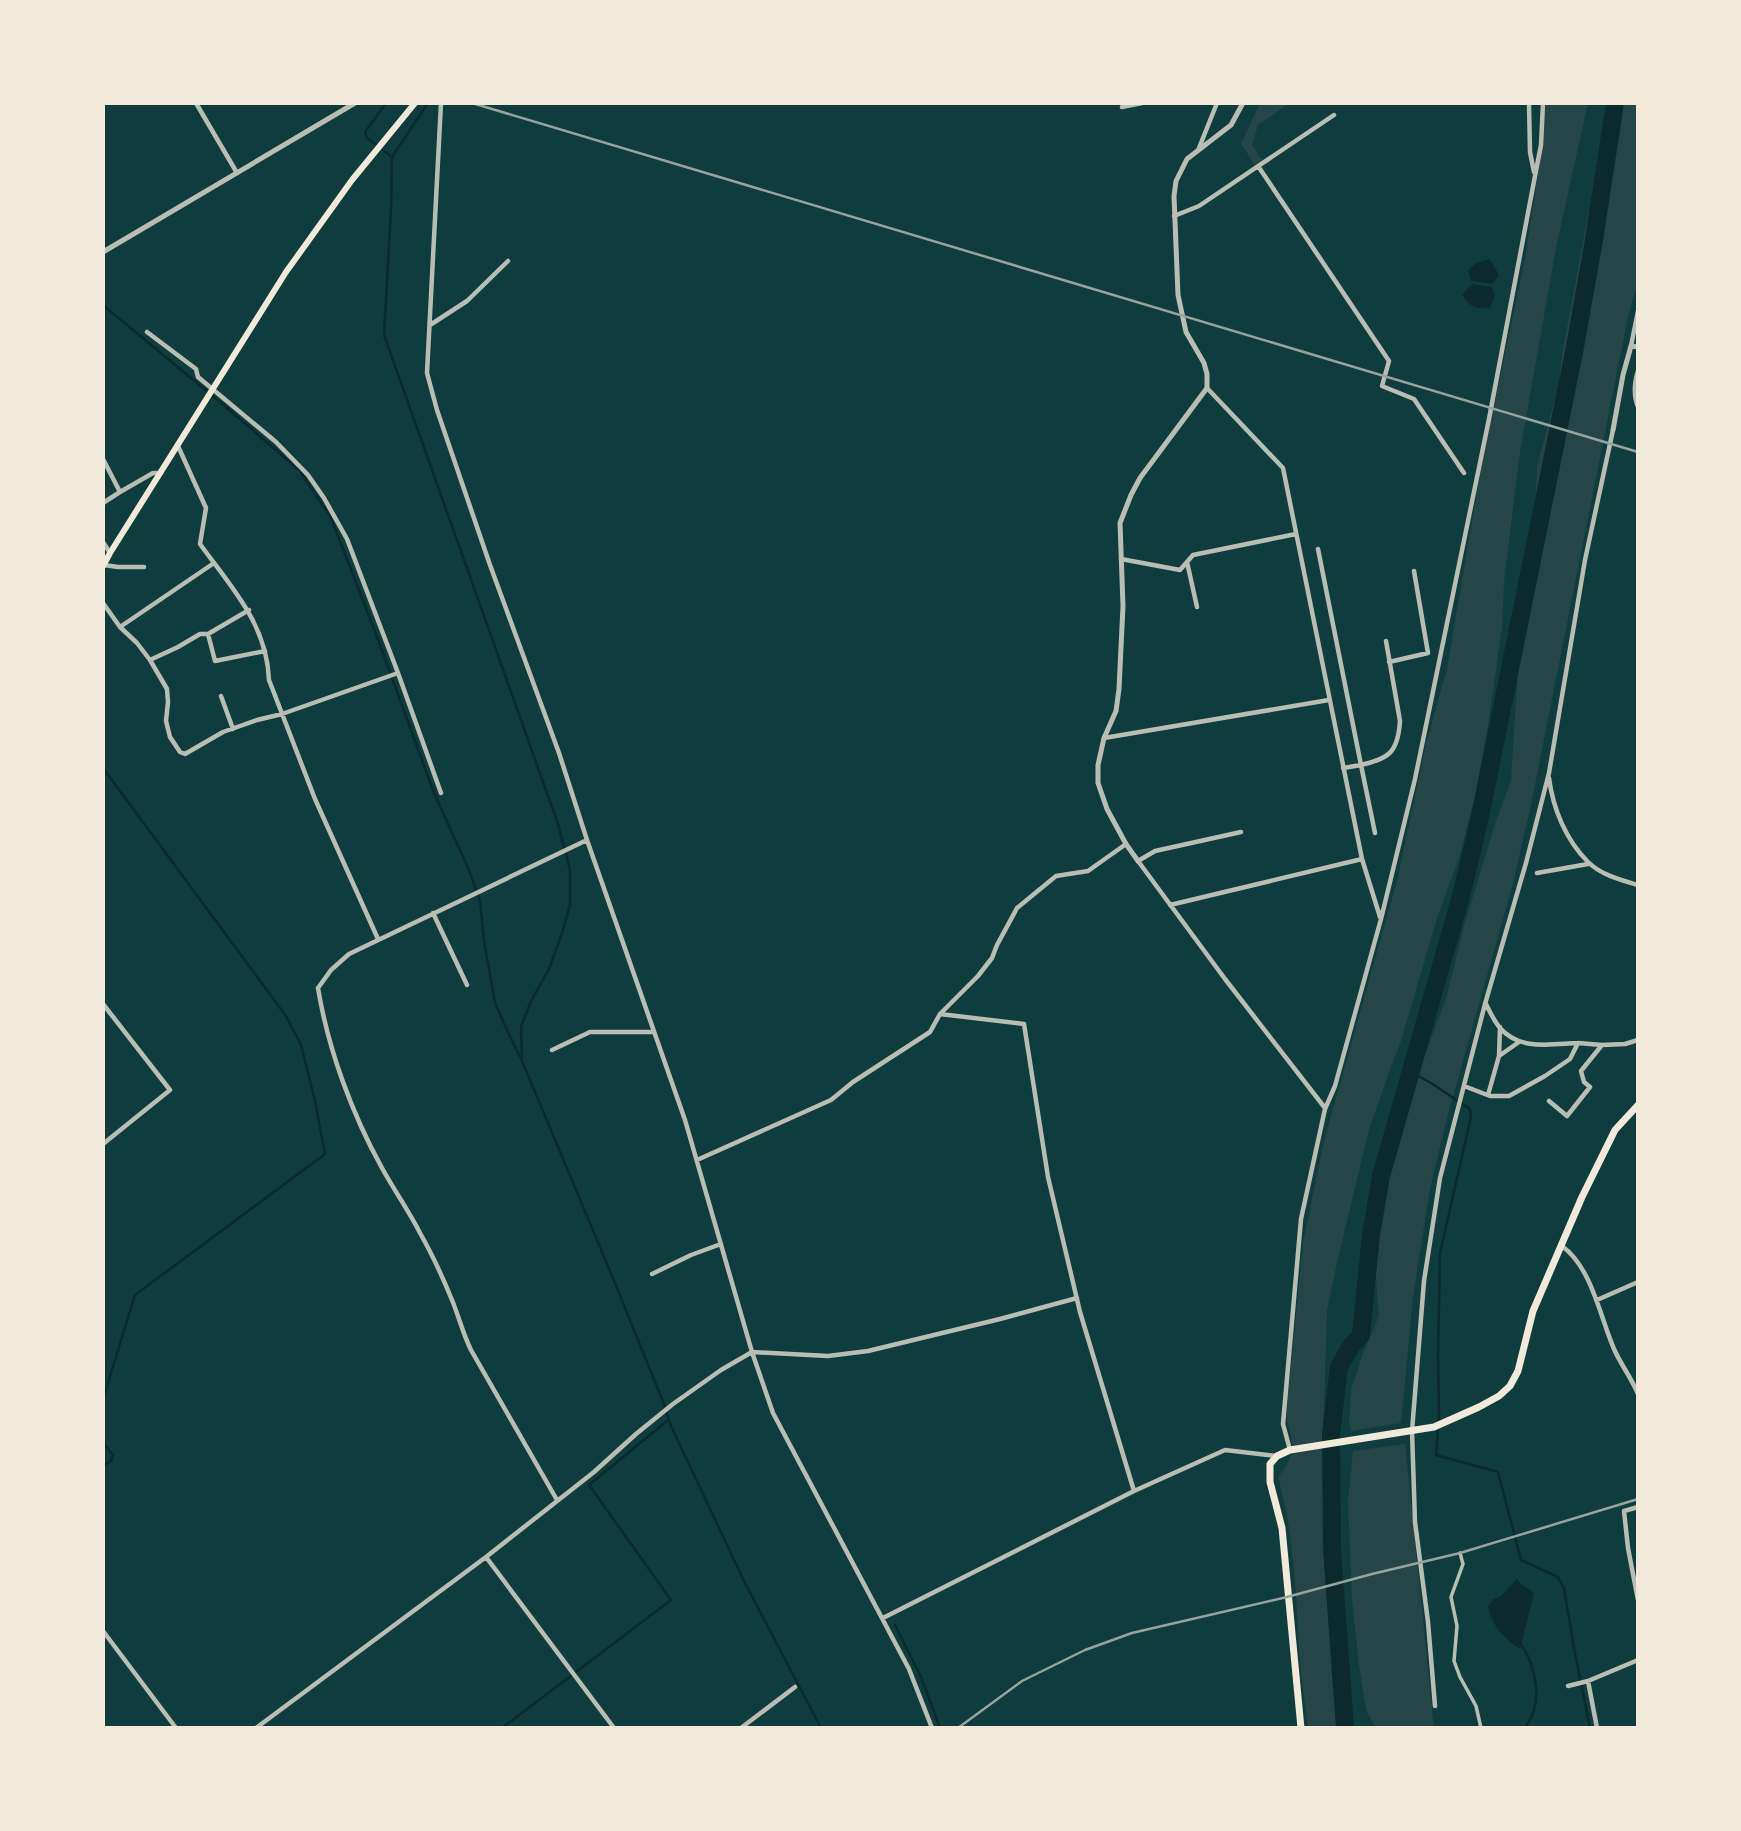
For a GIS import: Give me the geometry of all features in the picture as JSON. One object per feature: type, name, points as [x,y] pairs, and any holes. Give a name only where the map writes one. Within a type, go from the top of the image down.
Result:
[{"type":"main road","points":[[104,565],[286,272],[352,180],[415,103]]},
{"type":"main road","points":[[1301,1728],[1282,1528],[1270,1482],[1270,1464],[1277,1456],[1290,1450],[1434,1427],[1500,1396],[1510,1386],[1518,1371],[1533,1311],[1604,1149],[1615,1130],[1638,1105]]},
{"type":"street","points":[[196,103],[237,173]]},
{"type":"street","points":[[103,252],[355,103]]},
{"type":"street","points":[[441,103],[428,373],[437,410],[559,753],[654,1032],[773,1413],[909,1669],[932,1728]]},
{"type":"street","points":[[1122,107],[1142,103]]},
{"type":"street","points":[[1199,148],[1217,103]]},
{"type":"street","points":[[1243,103],[1231,125],[1187,159],[1176,181],[1174,216],[1178,295],[1186,332],[1204,363],[1207,388],[1140,478],[1120,523],[1123,606],[1119,689],[1116,711],[1104,738],[1098,765],[1098,783],[1107,809],[1126,844],[1325,1109]]},
{"type":"street","points":[[1529,103],[1530,152],[1535,176]]},
{"type":"street","points":[[1290,1450],[1283,1424],[1301,1219],[1325,1109],[1335,1086],[1381,919],[1415,779],[1486,433],[1541,145],[1543,103]]},
{"type":"street","points":[[1174,216],[1199,206],[1334,116]]},
{"type":"street","points":[[1258,166],[1389,361],[1382,386],[1415,399],[1464,473]]},
{"type":"street","points":[[429,326],[467,301],[508,261]]},
{"type":"street","points":[[1436,1706],[1415,1522],[1412,1432],[1423,1281],[1440,1178],[1549,773],[1585,560],[1623,374],[1634,347],[1638,311]]},
{"type":"street","points":[[148,332],[196,369],[198,377],[212,390],[276,442],[308,475],[324,498],[347,539],[442,793]]},
{"type":"street","points":[[1638,371],[1634,398],[1638,407]]},
{"type":"street","points":[[1207,388],[1283,468],[1362,859],[1381,919]]},
{"type":"street","points":[[177,445],[206,508],[200,544],[249,610],[265,651],[269,680],[315,799],[378,939]]},
{"type":"street","points":[[103,459],[120,492]]},
{"type":"street","points":[[103,503],[153,473],[161,473]]},
{"type":"street","points":[[1121,559],[1180,570],[1192,555],[1296,534]]},
{"type":"street","points":[[103,541],[110,553]]},
{"type":"street","points":[[1318,549],[1375,833]]},
{"type":"street","points":[[1187,562],[1197,607]]},
{"type":"street","points":[[120,627],[214,563]]},
{"type":"street","points":[[104,565],[144,567]]},
{"type":"street","points":[[1390,662],[1428,653],[1414,571]]},
{"type":"street","points":[[103,603],[120,627],[150,660],[167,689],[166,721],[170,737],[180,752],[185,754],[223,732],[398,673]]},
{"type":"street","points":[[150,660],[200,634],[208,634],[249,610]]},
{"type":"street","points":[[208,634],[215,661],[265,651]]},
{"type":"street","points":[[1343,768],[1382,760],[1391,751],[1399,733],[1400,721],[1386,641]]},
{"type":"street","points":[[221,696],[233,729]]},
{"type":"street","points":[[1104,738],[1329,700]]},
{"type":"street","points":[[1549,773],[1551,795],[1559,818],[1589,864],[1614,878],[1638,885]]},
{"type":"street","points":[[1138,861],[1155,851],[1241,832]]},
{"type":"street","points":[[557,1500],[462,1333],[453,1302],[421,1233],[381,1167],[345,1087],[324,1018],[318,988],[331,970],[349,954],[587,840]]},
{"type":"street","points":[[696,1160],[831,1100],[853,1082],[930,1032],[940,1014],[992,958],[1017,908],[1056,876],[1088,871],[1126,844]]},
{"type":"street","points":[[1170,905],[1362,859]]},
{"type":"street","points":[[1537,873],[1589,864]]},
{"type":"street","points":[[433,913],[467,985]]},
{"type":"street","points":[[103,1004],[170,1090],[103,1144]]},
{"type":"street","points":[[1485,1004],[1500,1027],[1513,1039],[1532,1045],[1625,1044],[1638,1040]]},
{"type":"street","points":[[940,1014],[1024,1024],[1048,1177],[1077,1298],[1133,1491]]},
{"type":"street","points":[[1488,1095],[1499,1056],[1500,1027]]},
{"type":"street","points":[[552,1050],[590,1032],[654,1032]]},
{"type":"street","points":[[1499,1056],[1520,1041]]},
{"type":"street","points":[[1464,1086],[1488,1095],[1509,1096],[1570,1059],[1578,1043]]},
{"type":"street","points":[[1549,1101],[1567,1116],[1590,1087],[1584,1082],[1581,1071],[1602,1045]]},
{"type":"street","points":[[652,1274],[721,1244]]},
{"type":"street","points":[[1562,1247],[1573,1254],[1597,1300],[1615,1352],[1632,1378],[1638,1394]]},
{"type":"street","points":[[1597,1300],[1638,1282]]},
{"type":"street","points":[[256,1728],[486,1557],[594,1472],[673,1404],[752,1352],[828,1356],[868,1351],[1077,1298]]},
{"type":"street","points":[[1632,1378],[1638,1374]]},
{"type":"street","points":[[883,1618],[1133,1491],[1226,1450],[1277,1456]]},
{"type":"street","points":[[1638,1507],[1624,1511],[1638,1600]]},
{"type":"street","points":[[1460,1553],[1463,1564],[1451,1597],[1457,1626],[1454,1661],[1476,1706],[1481,1728]]},
{"type":"street","points":[[486,1557],[614,1728]]},
{"type":"street","points":[[103,1631],[176,1728]]},
{"type":"street","points":[[1568,1686],[1588,1681],[1638,1660]]},
{"type":"street","points":[[1588,1681],[1597,1728]]},
{"type":"street","points":[[741,1728],[795,1687]]},
{"type":"shaded area","points":[[1260,103],[1290,103],[1258,125],[1252,145],[1262,160],[1255,165],[1241,144]]},
{"type":"shaded area","points":[[1546,103],[1588,103],[1556,248],[1519,458],[1504,583],[1502,627],[1476,792],[1460,855],[1437,918],[1401,1041],[1369,1130],[1327,1311],[1323,1437],[1341,1728],[1308,1728],[1291,1546],[1278,1477],[1291,1455],[1292,1448],[1286,1417],[1303,1243],[1324,1141],[1397,881],[1427,740],[1447,669],[1482,463],[1524,264]]},
{"type":"shaded area","points":[[1620,103],[1638,103],[1638,283],[1629,312],[1531,805],[1511,891],[1448,1114],[1430,1189],[1413,1297],[1401,1423],[1351,1431],[1351,1390],[1379,1316],[1367,1222],[1410,1094],[1446,999],[1464,926],[1511,781],[1518,670],[1532,585],[1537,466],[1558,388],[1588,215],[1619,127]]},
{"type":"shaded area","points":[[1490,259],[1499,275],[1492,284],[1471,281],[1468,270],[1476,263]]},
{"type":"shaded area","points":[[1472,284],[1492,287],[1495,296],[1490,308],[1471,305],[1462,295]]},
{"type":"shaded area","points":[[1405,1444],[1434,1728],[1376,1728],[1366,1710],[1352,1600],[1348,1501],[1353,1451]]},
{"type":"shaded area","points":[[1517,1579],[1534,1593],[1520,1649],[1499,1631],[1488,1606]]},
{"type":"waterway","points":[[386,103],[365,132],[367,138],[392,157]]},
{"type":"waterway","points":[[428,103],[392,157],[384,335],[558,824],[570,870],[570,905],[562,933],[549,969],[531,1001],[521,1027],[522,1059]]},
{"type":"waterway","points":[[1345,1728],[1332,1549],[1331,1434],[1339,1367],[1361,1335],[1371,1235],[1381,1176],[1461,896],[1480,817],[1575,347],[1615,103]]},
{"type":"waterway","points":[[103,305],[299,470],[331,518],[434,793],[480,901],[495,1003],[610,1271],[671,1426],[744,1581],[821,1728]]},
{"type":"waterway","points":[[103,768],[286,1016],[301,1045],[325,1154],[135,1295],[103,1399]]},
{"type":"waterway","points":[[1409,1071],[1470,1109],[1471,1117],[1440,1253],[1439,1414],[1436,1455],[1498,1472],[1521,1560],[1558,1577],[1564,1588],[1590,1728]]},
{"type":"waterway","points":[[502,1728],[671,1600],[589,1485],[668,1420]]},
{"type":"waterway","points":[[103,1443],[113,1455],[111,1461],[103,1466]]},
{"type":"waterway","points":[[895,1625],[921,1677],[940,1728]]},
{"type":"waterway","points":[[1520,1643],[1532,1667],[1536,1686],[1535,1705],[1525,1728]]},
{"type":"railway","points":[[472,103],[1638,452]]},
{"type":"railway","points":[[958,1728],[1022,1681],[1085,1650],[1132,1633],[1460,1553],[1638,1499]]}]
